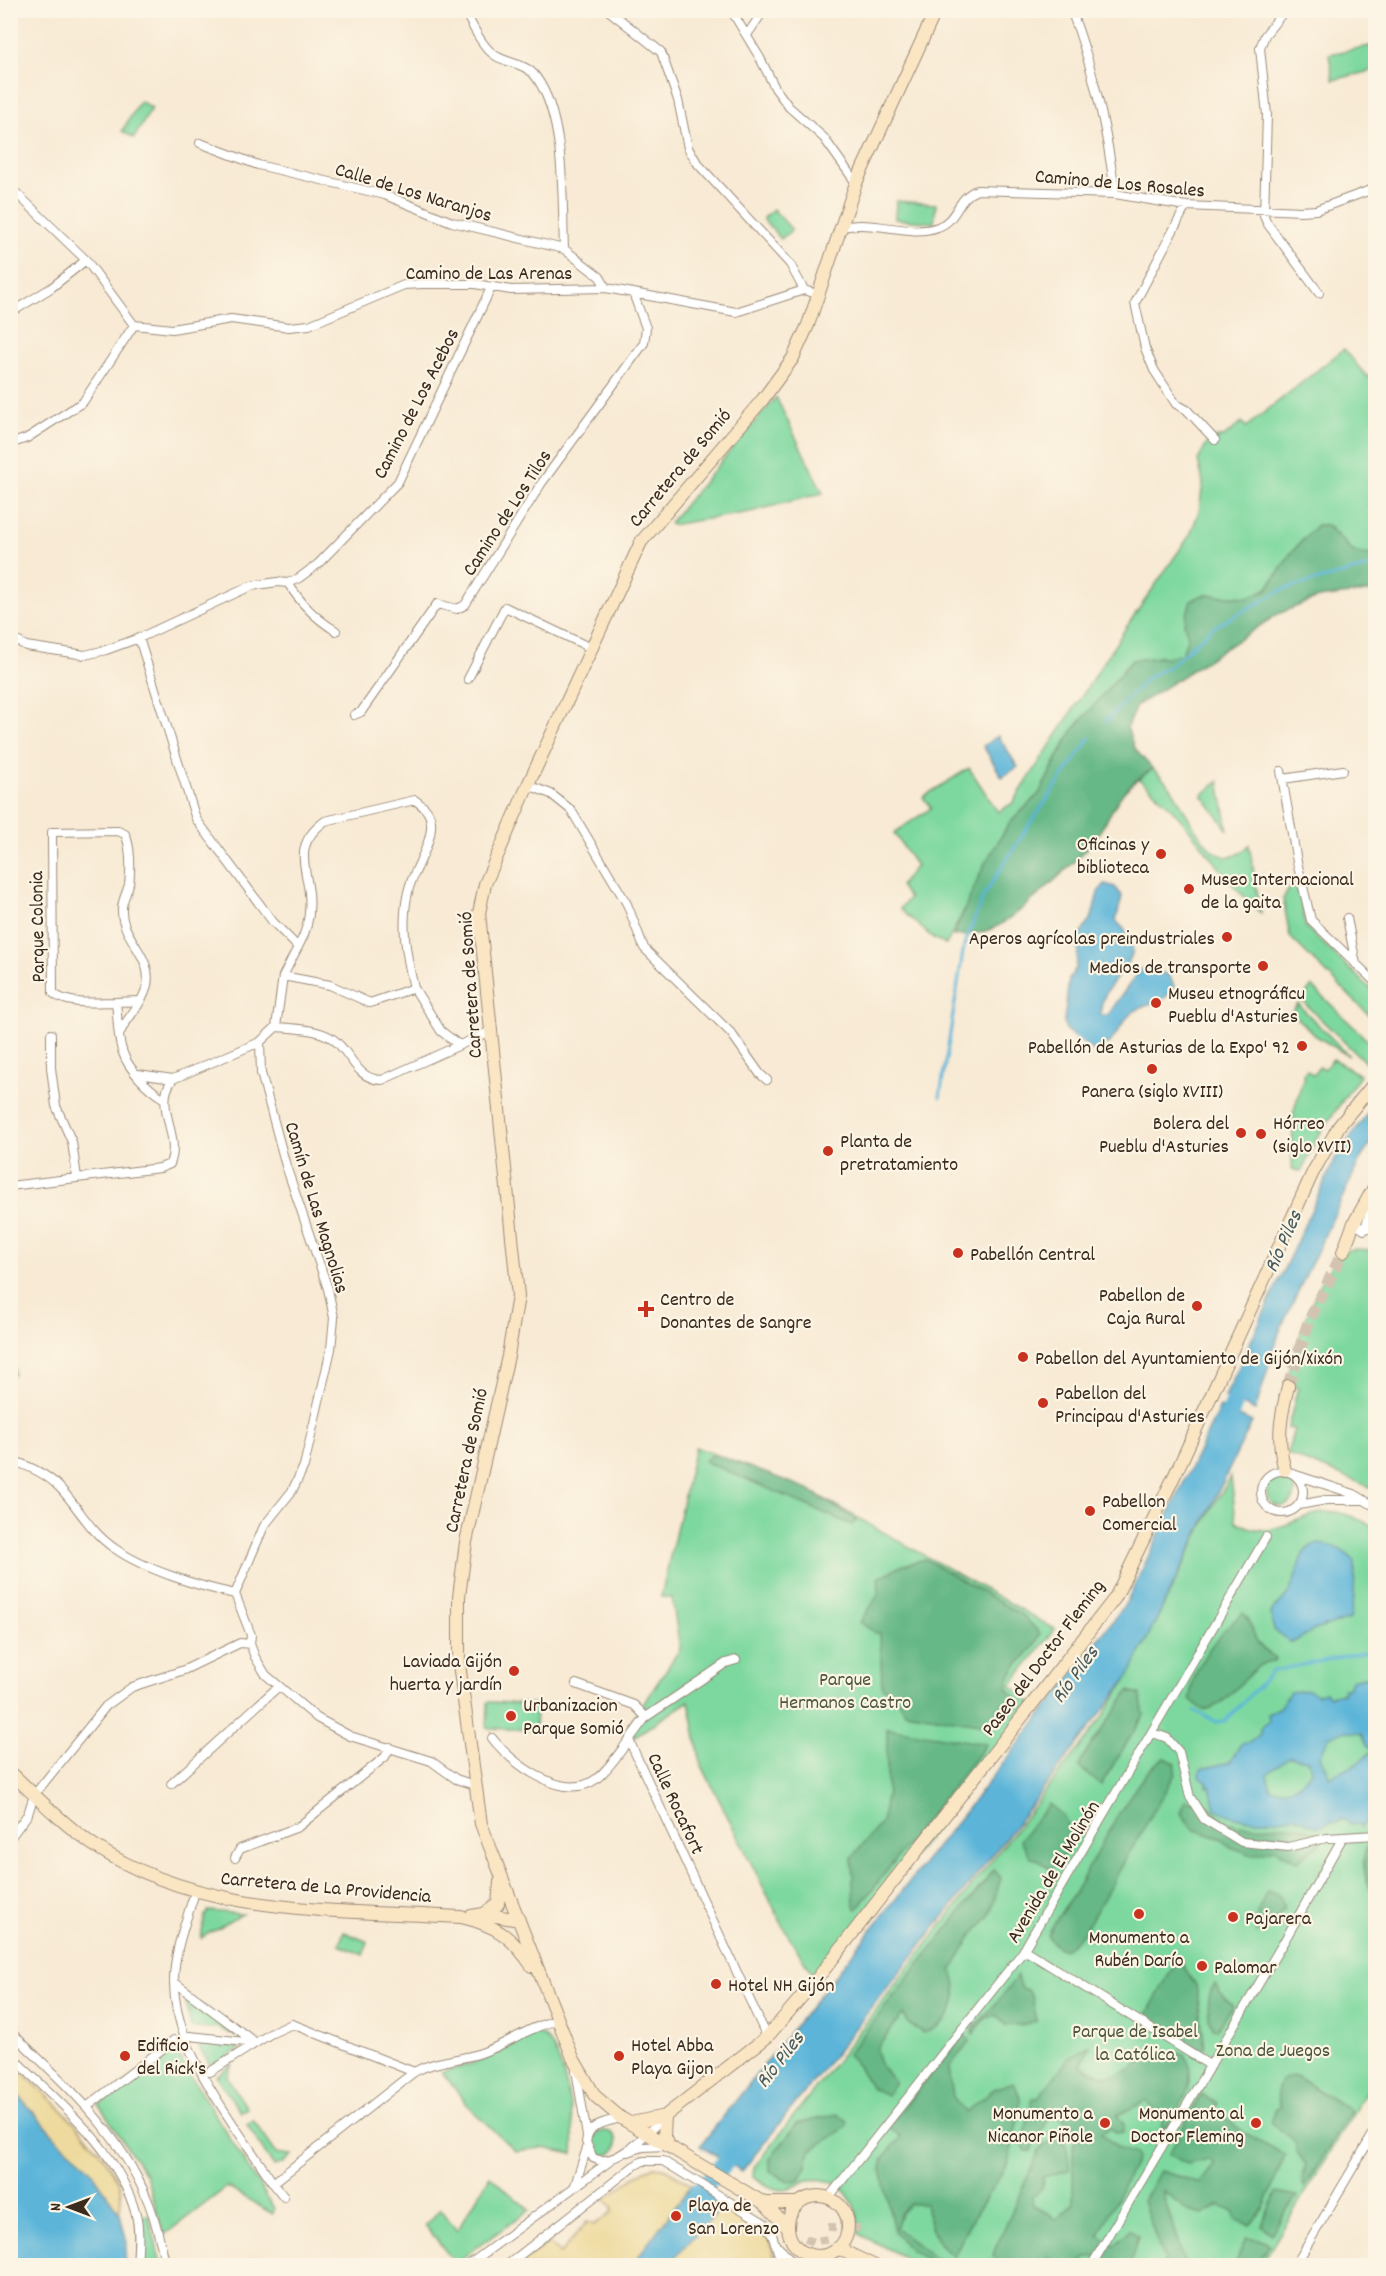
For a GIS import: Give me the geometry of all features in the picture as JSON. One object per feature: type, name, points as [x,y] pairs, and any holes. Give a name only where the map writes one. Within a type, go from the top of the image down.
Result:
[{"type":"street","points":[[464,10],[490,51],[524,66],[536,76],[548,101],[558,142],[564,249]]},
{"type":"street","points":[[608,10],[661,52],[678,100],[688,148],[698,164],[790,264],[811,292]]},
{"type":"street","points":[[731,10],[775,88],[789,107],[824,138],[856,183]]},
{"type":"street","points":[[747,35],[764,10]]},
{"type":"street","name":"Carretera de Somió","points":[[787,2227],[763,2202],[626,2121],[595,2096],[573,2058],[499,1875],[481,1824],[459,1664],[459,1597],[466,1542],[508,1356],[518,1296],[480,913],[485,884],[528,785],[641,542],[764,399],[793,358],[808,325],[811,292],[840,228],[856,183],[936,10]]},
{"type":"street","points":[[1071,10],[1086,58],[1108,147],[1115,194]]},
{"type":"street","points":[[1285,10],[1265,35],[1260,48],[1267,115],[1265,209],[1267,223],[1319,293]]},
{"type":"street","name":"Calle de Los Naranjos","points":[[200,143],[258,165],[386,195],[452,222],[564,249],[600,277],[606,288]]},
{"type":"street","points":[[10,187],[86,260],[134,325],[83,402],[27,438],[10,444]]},
{"type":"street","name":"Camino de Los Rosales","points":[[840,228],[857,223],[920,230],[940,227],[953,219],[961,200],[967,194],[977,190],[1115,194],[1186,206],[1316,210],[1376,188]]},
{"type":"street","points":[[1186,206],[1135,303],[1145,348],[1154,370],[1176,404],[1187,410],[1215,440]]},
{"type":"street","points":[[10,313],[51,288],[86,260]]},
{"type":"street","name":"Camino de Las Arenas","points":[[134,325],[172,329],[217,320],[231,320],[289,327],[309,325],[404,285],[475,284],[511,290],[606,288],[736,312],[811,292]]},
{"type":"street","name":"Camino de Los Acebos","points":[[19,642],[26,646],[85,655],[139,638],[251,586],[277,582],[288,583],[318,564],[398,482],[491,288]]},
{"type":"street","name":"Camino de Los Tilos","points":[[354,715],[361,712],[437,604],[457,609],[465,605],[541,484],[644,343],[646,328],[633,293]]},
{"type":"street","points":[[288,583],[301,603],[318,620],[336,631]]},
{"type":"street","points":[[468,679],[505,607],[591,648]]},
{"type":"street","points":[[139,638],[196,819],[273,922],[298,947]]},
{"type":"street","points":[[1343,770],[1282,775],[1297,862],[1311,920],[1376,983]]},
{"type":"street","points":[[528,785],[551,794],[571,810],[627,903],[644,948],[731,1033],[760,1074],[767,1080]]},
{"type":"street","points":[[138,1074],[173,1078],[260,1042],[276,1027],[283,976],[307,932],[310,910],[309,892],[302,863],[305,847],[312,834],[325,821],[415,800],[426,809],[431,822],[428,838],[409,890],[404,926],[406,955],[414,988],[441,1031],[459,1045]]},
{"type":"street","name":"Parque Colonia","points":[[120,1033],[146,991],[148,973],[143,956],[132,938],[122,912],[129,883],[129,841],[125,834],[118,831],[52,832],[53,993],[60,999],[69,1001],[139,1001]]},
{"type":"street","points":[[1347,918],[1356,964]]},
{"type":"street","points":[[283,976],[330,985],[370,1002],[414,988]]},
{"type":"street","points":[[116,1002],[123,1054],[145,1085],[163,1098]]},
{"type":"street","points":[[276,1027],[324,1035],[334,1039],[363,1075],[371,1080],[382,1080],[491,1031]]},
{"type":"street","points":[[51,1034],[51,1068],[56,1106],[72,1142],[76,1178]]},
{"type":"street","name":"Camín de Las Magnolias","points":[[235,1594],[264,1526],[292,1491],[304,1466],[331,1350],[334,1318],[328,1289],[286,1166],[261,1073],[260,1042]]},
{"type":"street","points":[[10,1186],[160,1168],[170,1164],[173,1156],[168,1115],[163,1098],[173,1078]]},
{"type":"street","name":"Paseo del Doctor Fleming","points":[[664,2116],[767,2037],[816,1980],[1116,1598],[1182,1462],[1313,1172],[1339,1126],[1376,1081]]},
{"type":"street","points":[[1359,1227],[1376,1184]]},
{"type":"street","points":[[1343,1252],[1370,1213],[1376,1210]]},
{"type":"street","points":[[1359,1227],[1376,1224]]},
{"type":"street","points":[[1288,1386],[1279,1424],[1279,1450],[1290,1472],[1303,1489],[1299,1505]]},
{"type":"street","points":[[10,1460],[53,1482],[90,1527],[113,1548],[140,1563],[235,1594],[251,1635],[250,1644],[266,1675],[317,1718],[341,1732],[432,1761],[456,1779],[474,1785]]},
{"type":"street","points":[[1362,1500],[1326,1500],[1299,1505],[1290,1512],[1279,1513],[1268,1509],[1262,1500],[1260,1489],[1265,1478],[1274,1472],[1290,1472],[1354,1494],[1376,1507]]},
{"type":"street","name":"Avenida de El Molinón","points":[[829,2198],[1022,1953],[1266,1537]]},
{"type":"street","points":[[10,1838],[28,1814],[34,1795],[56,1770],[74,1742],[106,1706],[132,1687],[184,1670],[240,1643],[250,1644]]},
{"type":"street","points":[[629,1740],[646,1717],[726,1663],[736,1660]]},
{"type":"street","points":[[576,1684],[634,1705],[646,1717]]},
{"type":"street","points":[[171,1784],[279,1686]]},
{"type":"street","points":[[1153,1733],[1167,1738],[1179,1752],[1191,1797],[1204,1819],[1242,1842],[1288,1847],[1327,1838],[1376,1835]]},
{"type":"street","name":"Calle Rocafort","points":[[492,1738],[500,1749],[536,1776],[560,1786],[582,1786],[594,1781],[606,1770],[629,1740],[767,2037]]},
{"type":"street","points":[[236,1858],[240,1849],[298,1827],[385,1757],[390,1747]]},
{"type":"street","name":"Carretera de La Providencia","points":[[10,1772],[92,1844],[132,1868],[195,1892],[246,1903],[519,1920]]},
{"type":"street","points":[[1091,2265],[1211,2066],[1343,1837]]},
{"type":"street","points":[[483,1918],[498,1904],[499,1875]]},
{"type":"street","points":[[195,1892],[177,1955],[174,1982],[177,2017],[189,2049],[284,2197]]},
{"type":"street","name":"Carretera de La Providencia","points":[[483,1918],[507,1935],[543,1982]]},
{"type":"street","points":[[1022,1953],[1028,1952],[1211,2066]]},
{"type":"street","points":[[174,1982],[256,2043]]},
{"type":"street","points":[[273,2183],[414,2072],[432,2063],[461,2060],[480,2054],[534,2026],[558,2020]]},
{"type":"street","points":[[210,2072],[292,2024],[414,2072]]},
{"type":"street","points":[[10,2031],[88,2106],[116,2141],[142,2188],[155,2221],[165,2265]]},
{"type":"street","points":[[190,2036],[256,2043]]},
{"type":"street","points":[[88,2106],[174,2040]]},
{"type":"street","points":[[10,2055],[95,2138],[120,2176],[136,2214],[137,2265]]},
{"type":"street","points":[[573,2058],[582,2094],[587,2136],[587,2148],[575,2185]]},
{"type":"street","points":[[587,2136],[591,2130],[602,2123],[664,2116]]},
{"type":"street","points":[[620,2156],[664,2116]]},
{"type":"street","points":[[467,2265],[575,2185],[620,2156],[643,2147],[669,2147],[664,2137],[664,2116]]},
{"type":"street","points":[[1295,2265],[1376,2129]]},
{"type":"street","points":[[587,2148],[599,2161],[610,2162]]},
{"type":"street","points":[[506,2265],[634,2166],[650,2161],[663,2161],[754,2215],[764,2223],[778,2247],[783,2265]]},
{"type":"street","points":[[808,2265],[803,2253],[789,2237],[787,2227],[788,2215],[798,2203],[810,2196],[829,2198],[843,2208],[849,2223],[847,2234],[822,2265]]},
{"type":"street","points":[[763,2202],[798,2203]]},
{"type":"street","points":[[847,2234],[870,2262]]},
{"type":"street","points":[[778,2247],[792,2260],[793,2265]]},
{"type":"street","points":[[803,2253],[817,2257],[833,2250],[870,2262]]},
{"type":"green space","points":[[1375,45],[1375,70],[1333,80],[1329,54]]},
{"type":"green space","points":[[140,101],[152,108],[134,138],[122,131]]},
{"type":"green space","points":[[896,201],[936,204],[934,223],[895,219]]},
{"type":"green space","points":[[773,209],[792,230],[781,239],[763,219]]},
{"type":"green space","points":[[1344,349],[1367,377],[1375,369],[1375,556],[1355,553],[1327,525],[1317,525],[1291,553],[1268,588],[1249,597],[1203,595],[1184,624],[1189,636],[1182,654],[1170,658],[1159,656],[1114,683],[1062,749],[1039,794],[1009,824],[946,945],[933,938],[900,909],[909,898],[900,886],[916,866],[894,833],[931,808],[923,797],[969,768],[998,812],[1013,803],[1127,626],[1190,535],[1199,511],[1203,482],[1198,460],[1209,440],[1225,436],[1242,422],[1246,427]]},
{"type":"green space","points":[[776,397],[823,493],[750,512],[671,525],[670,522]]},
{"type":"green space","points":[[1317,525],[1326,525],[1355,553],[1375,556],[1375,591],[1318,598],[1278,614],[1136,706],[1127,727],[1134,748],[1153,769],[1123,794],[1087,849],[1021,909],[1009,919],[990,929],[953,936],[985,863],[1009,824],[1039,794],[1071,733],[1132,660],[1182,654],[1188,636],[1184,624],[1191,601],[1203,595],[1249,597],[1268,589],[1291,553]]},
{"type":"green space","points":[[1153,769],[1172,789],[1194,827],[1214,851],[1225,856],[1237,855],[1249,845],[1261,913],[1229,880],[1171,808],[1137,778]]},
{"type":"green space","points":[[1219,781],[1228,830],[1202,795]]},
{"type":"green space","points":[[1296,878],[1306,927],[1375,993],[1375,1021],[1290,937],[1283,899]]},
{"type":"green space","points":[[1312,986],[1375,1048],[1368,1065],[1301,1000]]},
{"type":"green space","points":[[1298,1004],[1349,1056],[1316,1036],[1291,1013]]},
{"type":"green space","points":[[1333,1059],[1360,1075],[1317,1138],[1301,1172],[1292,1169],[1293,1114],[1302,1082],[1305,1079],[1303,1074],[1307,1070],[1313,1075],[1320,1066],[1324,1069]]},
{"type":"green space","points":[[10,1192],[14,1374],[11,1378],[10,1378]]},
{"type":"green space","points":[[1375,1243],[1375,1489],[1287,1454],[1294,1429],[1288,1428],[1298,1387],[1286,1384],[1309,1310],[1328,1271],[1338,1257],[1348,1250],[1371,1250]]},
{"type":"green space","name":"Parque Hermanos Castro","points":[[695,1447],[805,1488],[1055,1629],[1011,1685],[1033,1704],[816,1980],[785,1930],[701,1764],[689,1701],[629,1740],[624,1733],[680,1649],[672,1598],[661,1597]]},
{"type":"green space","points":[[717,1455],[805,1488],[857,1520],[852,1525],[704,1461],[710,1456]]},
{"type":"green space","name":"Parque de Isabel la Católica","points":[[1231,1477],[1236,1521],[1250,1528],[1274,1529],[1308,1516],[1335,1512],[1375,1527],[1375,2077],[1261,2265],[919,2265],[859,2234],[859,2223],[853,2203],[840,2187],[831,2182],[809,2180],[790,2189],[779,2190],[753,2177],[754,2167],[1099,1722],[1129,1676],[1211,1509]]},
{"type":"green space","points":[[1281,1478],[1291,1482],[1295,1492],[1291,1502],[1281,1506],[1271,1502],[1267,1492],[1271,1482]]},
{"type":"green space","points":[[925,1559],[1025,1617],[1040,1634],[1008,1680],[1007,1688],[1021,1703],[991,1726],[905,1712],[895,1694],[882,1687],[880,1633],[875,1633],[860,1622],[879,1593],[878,1578],[901,1566]]},
{"type":"green space","points":[[1243,1613],[1248,1618],[1260,1646],[1276,1658],[1275,1661],[1266,1662],[1257,1667],[1223,1701],[1203,1710],[1190,1699],[1196,1674],[1216,1640]]},
{"type":"green space","points":[[1129,1691],[1140,1694],[1144,1715],[1101,1785],[1079,1767],[1084,1755]]},
{"type":"green space","name":"Urbanizacion Parque Somió","points":[[488,1702],[536,1704],[535,1730],[487,1728]]},
{"type":"green space","points":[[887,1728],[986,1744],[857,1909],[854,1906],[852,1857],[882,1822],[887,1790]]},
{"type":"green space","points":[[1165,1758],[1175,1763],[1175,1774],[1084,1932],[1066,1948],[1058,1947],[1048,1936],[1053,1924],[1075,1892],[1129,1797],[1154,1765]]},
{"type":"green space","points":[[1185,1800],[1208,1805],[1219,1817],[1231,1823],[1245,1826],[1304,1828],[1318,1834],[1321,1843],[1297,1861],[1275,1849],[1253,1855],[1231,1847],[1222,1839],[1193,1829],[1181,1813]]},
{"type":"green space","points":[[1049,1804],[1066,1820],[1071,1836],[1066,1853],[1051,1870],[1037,1859],[1031,1858],[1020,1840]]},
{"type":"green space","points":[[1375,1839],[1375,1890],[1371,1891],[1364,1871],[1364,1857],[1369,1844]]},
{"type":"green space","points":[[994,1870],[1001,1878],[989,1917],[971,1937],[952,1971],[956,1991],[952,2009],[941,2024],[923,2033],[910,2025],[903,2014],[877,2048],[879,2064],[895,2081],[887,2095],[871,2088],[858,2066],[847,2055]]},
{"type":"green space","points":[[1267,1891],[1279,1895],[1284,1909],[1275,1920],[1257,1932],[1257,1913]]},
{"type":"green space","points":[[209,1911],[242,1914],[201,1938],[205,1915]]},
{"type":"green space","points":[[344,1932],[368,1942],[363,1955],[339,1945]]},
{"type":"green space","points":[[1178,1958],[1196,1985],[1205,2047],[1199,2048],[1184,2042],[1147,2014]]},
{"type":"green space","points":[[1017,1975],[1022,1989],[1026,1989],[1032,1996],[1037,2021],[1020,2025],[1005,2025],[996,2015],[986,2018],[973,2034],[972,2030]]},
{"type":"green space","points":[[1215,1984],[1221,1995],[1233,2006],[1217,2029],[1213,2029],[1208,2006]]},
{"type":"green space","points":[[185,1995],[207,2009],[208,2015],[214,2015],[233,2030],[230,2033],[217,2027],[212,2029],[191,2028]]},
{"type":"green space","points":[[538,2033],[547,2040],[562,2069],[573,2125],[573,2154],[543,2148],[515,2151],[470,2108],[442,2072],[487,2058]]},
{"type":"green space","points":[[964,2035],[970,2040],[949,2067],[953,2098],[965,2112],[994,2089],[1014,2082],[1020,2098],[1019,2116],[1008,2163],[968,2226],[954,2257],[937,2240],[929,2220],[926,2204],[910,2204],[901,2213],[896,2228],[935,2258],[948,2263],[937,2265],[910,2250],[894,2232],[881,2169],[883,2158],[901,2137],[888,2126]]},
{"type":"green space","points":[[205,2041],[219,2043],[222,2048],[228,2045],[240,2049],[211,2066],[199,2048]]},
{"type":"green space","points":[[1090,2045],[1081,2065],[1108,2076],[1122,2073],[1147,2058],[1159,2060],[1175,2053],[1185,2055],[1189,2066],[1189,2087],[1162,2135],[1162,2118],[1146,2101],[1117,2115],[1124,2125],[1123,2132],[1115,2133],[1111,2128],[1101,2133],[1118,2148],[1136,2154],[1137,2158],[1099,2235],[1113,2246],[1130,2230],[1138,2236],[1130,2265],[1103,2265],[1100,2257],[1086,2257],[1079,2265],[1052,2265],[1050,2258],[1040,2259],[1034,2265],[1018,2265],[1016,2260],[1002,2262],[993,2256],[995,2249],[1040,2149],[1055,2140],[1064,2143],[1068,2154],[1069,2170],[1043,2177],[1042,2188],[1032,2198],[1033,2206],[1050,2214],[1056,2220],[1073,2204],[1073,2146],[1081,2129],[1052,2113],[1031,2151],[1026,2151],[1022,2143],[1033,2098],[1038,2098],[1069,2058]]},
{"type":"green space","points":[[174,2049],[274,2209],[273,2214],[227,2187],[164,2235],[146,2175],[99,2105],[163,2053]]},
{"type":"green space","points":[[232,2064],[227,2077],[247,2108],[240,2112],[216,2076]]},
{"type":"green space","points":[[1296,2076],[1351,2111],[1304,2187],[1302,2181],[1306,2165],[1297,2152],[1295,2142],[1271,2123],[1276,2109],[1281,2108],[1278,2097],[1280,2083],[1284,2079]]},
{"type":"green space","points":[[1201,2094],[1218,2103],[1215,2110],[1245,2133],[1285,2155],[1264,2208],[1250,2225],[1236,2220],[1233,2211],[1220,2205],[1203,2215],[1188,2211],[1162,2191],[1185,2265],[1161,2265],[1164,2261],[1143,2201],[1160,2171],[1200,2183],[1214,2165],[1210,2159],[1187,2164],[1169,2154]]},
{"type":"green space","points":[[837,2114],[848,2121],[846,2127],[812,2150],[807,2157],[807,2167],[800,2179],[788,2182],[770,2171],[770,2159],[797,2124]]},
{"type":"green space","points":[[253,2120],[276,2153],[292,2155],[283,2163],[274,2166],[247,2125]]},
{"type":"green space","points":[[605,2131],[613,2135],[617,2143],[613,2151],[605,2155],[597,2151],[593,2143],[597,2135]]},
{"type":"green space","points":[[490,2176],[529,2210],[455,2263],[425,2225],[441,2209],[457,2231]]},
{"type":"green space","points":[[1276,2192],[1297,2196],[1271,2234],[1262,2225]]},
{"type":"green space","points":[[149,2215],[161,2265],[141,2265],[143,2229],[140,2216]]},
{"type":"green space","points":[[1246,2238],[1264,2241],[1269,2245],[1256,2265],[1235,2265]]},
{"type":"sand","points":[[10,2061],[69,2117],[109,2165],[121,2190],[118,2217],[11,2096]]},
{"type":"sand","name":"Playa de San Lorenzo","points":[[654,2167],[664,2168],[755,2221],[769,2242],[776,2266],[518,2266],[548,2243],[560,2254],[587,2222],[594,2225],[612,2212],[612,2206],[604,2199],[645,2170]]},
{"type":"water","points":[[998,736],[1018,767],[1002,777],[983,746]]},
{"type":"water","points":[[1105,884],[1115,887],[1122,896],[1116,921],[1124,929],[1133,950],[1126,966],[1104,997],[1101,1015],[1108,1015],[1138,972],[1144,968],[1169,975],[1174,986],[1166,997],[1132,1013],[1113,1039],[1102,1048],[1093,1051],[1066,1030],[1064,1021],[1069,979],[1076,968],[1080,935],[1092,917],[1098,892]]},
{"type":"water","points":[[1375,1102],[1375,1136],[1360,1160],[1280,1330],[1255,1411],[1225,1397],[1335,1159]]},
{"type":"water","points":[[1220,1407],[1252,1422],[1129,1676],[1005,1839],[742,2171],[700,2146],[1032,1727],[1126,1603]]},
{"type":"water","points":[[1316,1544],[1338,1548],[1355,1562],[1354,1598],[1350,1619],[1314,1630],[1292,1643],[1274,1630],[1271,1613],[1289,1592],[1304,1552]]},
{"type":"water","points":[[1375,1675],[1375,1825],[1362,1824],[1361,1827],[1358,1823],[1352,1824],[1341,1819],[1338,1823],[1332,1821],[1319,1827],[1296,1817],[1253,1820],[1235,1817],[1215,1809],[1210,1786],[1207,1787],[1207,1782],[1200,1777],[1201,1769],[1230,1762],[1241,1744],[1249,1743],[1260,1734],[1260,1729],[1269,1721],[1268,1714],[1279,1708],[1290,1692],[1309,1690],[1317,1695],[1325,1692],[1328,1696],[1344,1693],[1343,1689],[1348,1688],[1351,1680]],"holes":[[[1347,1731],[1362,1733],[1367,1745],[1373,1749],[1358,1763],[1330,1777],[1320,1757],[1329,1736]],[[1289,1757],[1309,1760],[1311,1771],[1294,1787],[1271,1789],[1267,1774]]]},
{"type":"water","points":[[11,2087],[60,2142],[89,2167],[120,2214],[127,2243],[124,2265],[11,2265]]},
{"type":"water","points":[[692,2184],[724,2205],[678,2253],[670,2265],[632,2265]]},
{"type":"waterway","points":[[1106,721],[1147,678],[1171,665],[1212,628],[1284,589],[1376,565]]},
{"type":"waterway","points":[[940,1097],[964,945],[984,895],[1027,828],[1090,738]]},
{"type":"waterway","name":"Río Piles","points":[[1221,1433],[1244,1381]]},
{"type":"waterway","points":[[1195,1711],[1217,1722],[1225,1721],[1273,1671],[1376,1650]]},
{"type":"waterway","name":"Río Piles","points":[[700,2190],[742,2144]]},
{"type":"tunnel","points":[[1288,1386],[1309,1321],[1343,1252]]},
{"type":"tunnel","points":[[828,2227],[861,2228]]},
{"type":"tunnel","points":[[798,2266],[811,2235]]},
{"type":"tunnel","points":[[822,2236],[828,2265]]},
{"type":"place","name":"Oficinas y biblioteca","points":[[1161,854]]},
{"type":"place","name":"Museo Internacional de la gaita","points":[[1189,889]]},
{"type":"place","name":"Aperos agrícolas preindustriales","points":[[1227,937]]},
{"type":"place","name":"Medios de transporte","points":[[1263,966]]},
{"type":"place","name":"Museu etnográficu Pueblu d'Asturies","points":[[1156,1003]]},
{"type":"place","name":"Pabellón de Asturias de la Expo' 92","points":[[1302,1046]]},
{"type":"place","name":"Panera (siglo XVIII)","points":[[1152,1069]]},
{"type":"place","name":"Bolera del Pueblu d'Asturies","points":[[1241,1133]]},
{"type":"place","name":"Hórreo (siglo XVII)","points":[[1261,1134]]},
{"type":"place","name":"Planta de pretratamiento","points":[[828,1151]]},
{"type":"place","name":"Pabellón Central","points":[[958,1253]]},
{"type":"place","name":"Pabellon de Caja Rural","points":[[1197,1306]]},
{"type":"place","name":"Centro de Donantes de Sangre","points":[[646,1309]]},
{"type":"place","name":"Pabellon del Ayuntamiento de Gijón/Xixón","points":[[1023,1357]]},
{"type":"place","name":"Pabellon del Principau d'Asturies","points":[[1043,1403]]},
{"type":"place","name":"Pabellon Comercial","points":[[1090,1511]]},
{"type":"place","name":"Laviada Gijón huerta y jardín","points":[[514,1671]]},
{"type":"place","name":"Urbanizacion Parque Somió","points":[[511,1716]]},
{"type":"place","name":"Monumento a Rubén Darío","points":[[1139,1914]]},
{"type":"place","name":"Pajarera","points":[[1233,1917]]},
{"type":"place","name":"Palomar","points":[[1202,1966]]},
{"type":"place","name":"Hotel NH Gijón","points":[[716,1984]]},
{"type":"place","name":"Edificio del Rick's","points":[[125,2056]]},
{"type":"place","name":"Hotel Abba Playa Gijon","points":[[619,2056]]},
{"type":"place","name":"Monumento a Nicanor Piñole","points":[[1105,2123]]},
{"type":"place","name":"Monumento al Doctor Fleming","points":[[1256,2123]]},
{"type":"place","name":"Playa de San Lorenzo","points":[[676,2216]]},
{"type":"park label","name":"Zona de Juegos","points":[[1273,2049]]}]
